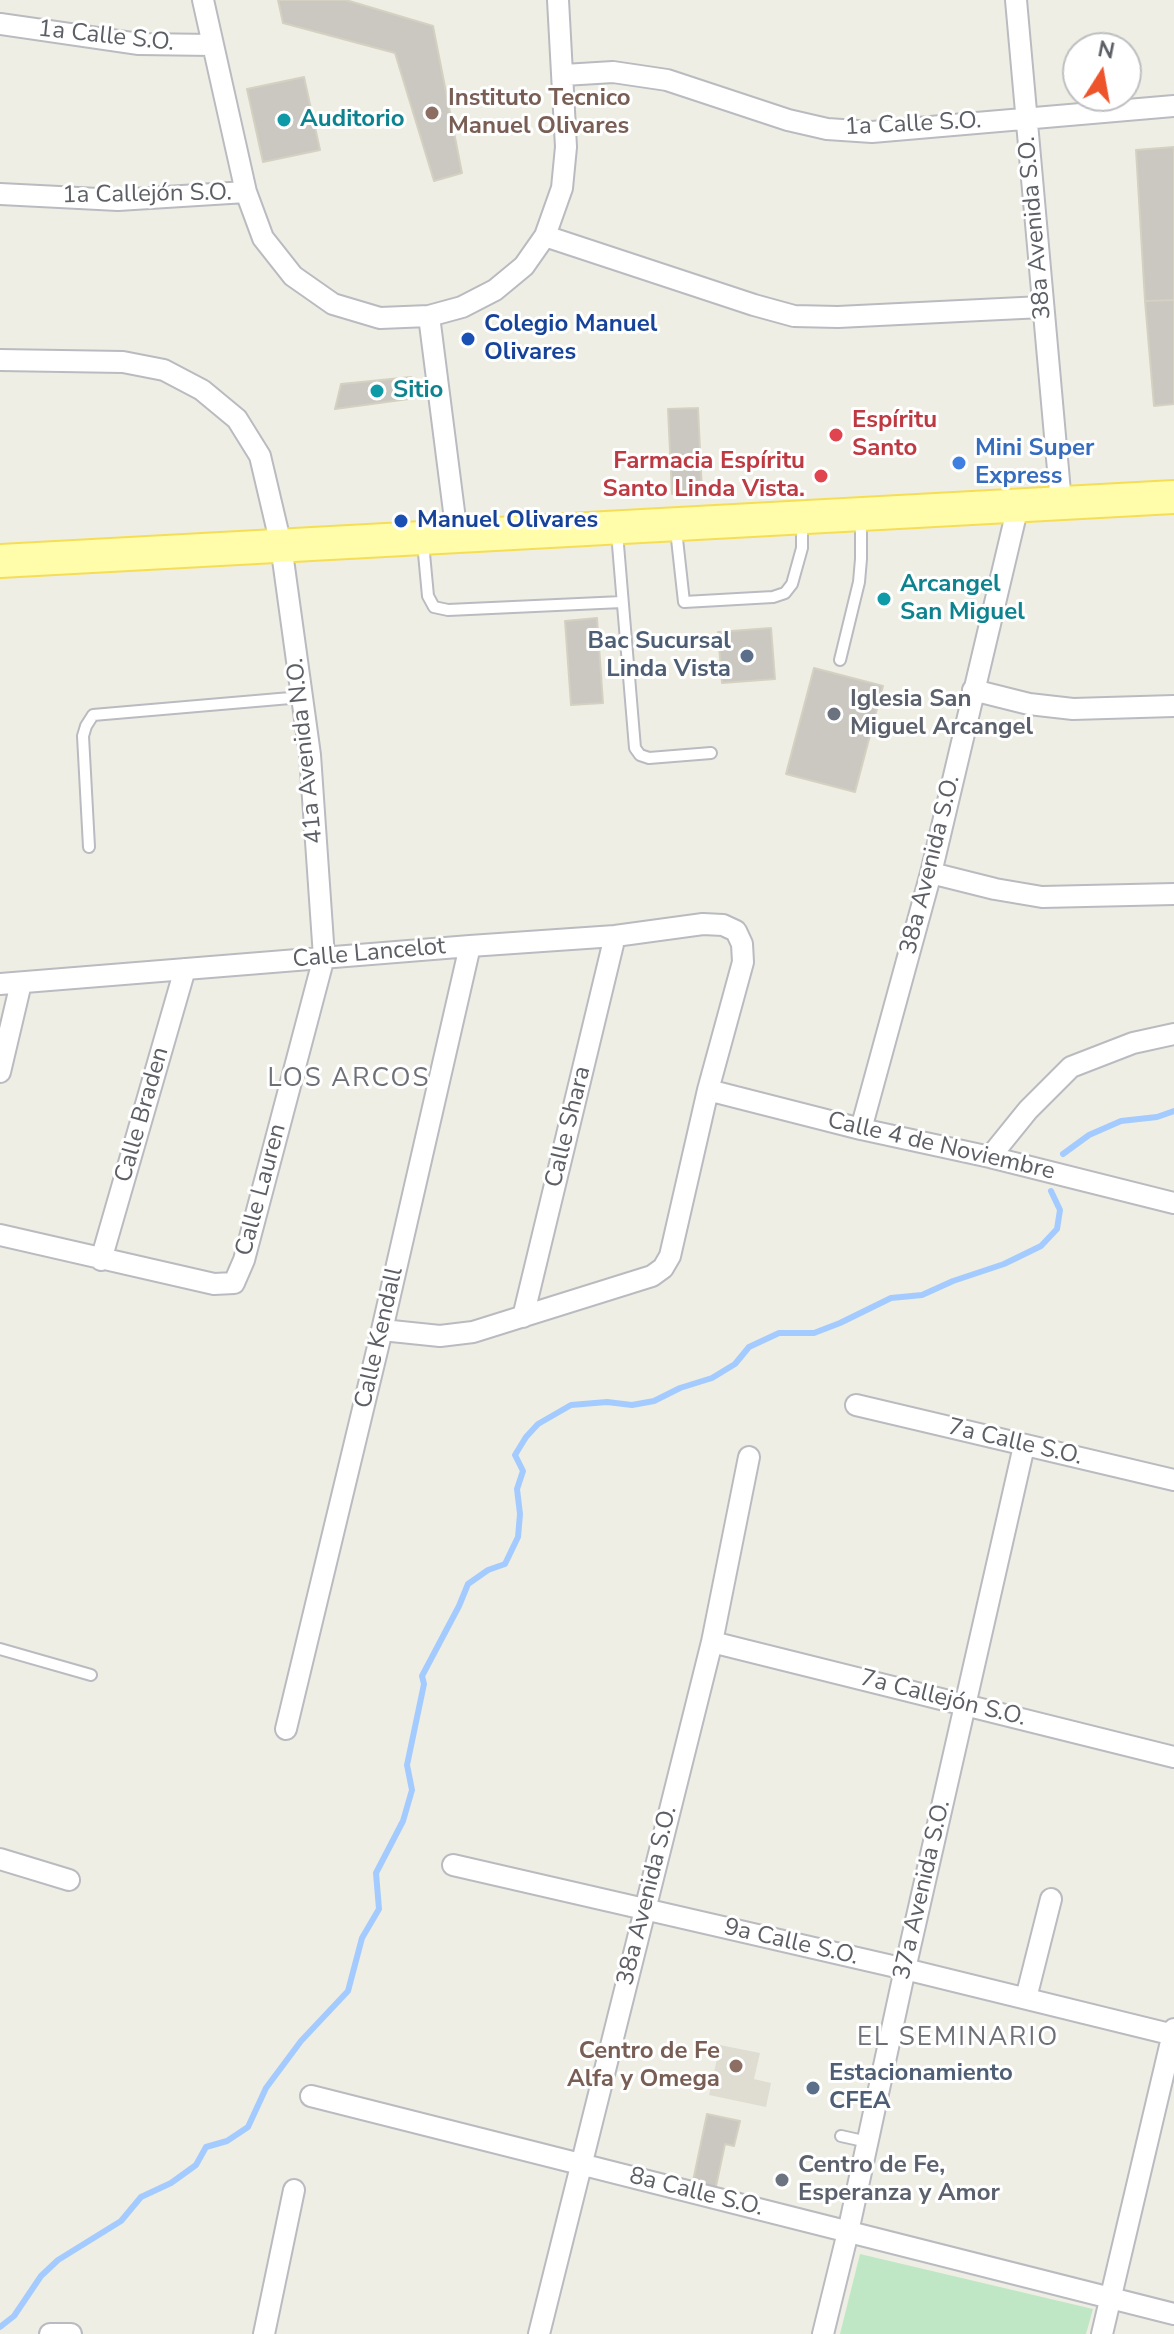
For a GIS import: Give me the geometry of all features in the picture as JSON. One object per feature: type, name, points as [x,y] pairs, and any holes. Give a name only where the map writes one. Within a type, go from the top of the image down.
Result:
[{"type":"main road","points":[[0,561],[1174,497]]},
{"type":"street","points":[[203,0],[246,192],[263,238],[293,276],[333,304],[380,318],[429,316],[462,307],[495,290],[524,266],[545,236],[562,188],[566,147],[558,0]]},
{"type":"street","name":"38a Avenida S.O.","points":[[1016,0],[1061,503]]},
{"type":"street","name":"1a Calle S.O.","points":[[0,24],[139,44],[213,45]]},
{"type":"street","name":"1a Calle S.O.","points":[[564,75],[613,72],[667,80],[788,120],[827,129],[872,132],[1174,106]]},
{"type":"street","name":"1a Callejón S.O.","points":[[0,194],[118,200],[246,192]]},
{"type":"street","points":[[545,236],[794,316],[838,317],[1042,307]]},
{"type":"street","points":[[429,316],[457,535]]},
{"type":"street","name":"41a Avenida N.O.","points":[[0,360],[123,362],[164,370],[202,390],[237,419],[260,456],[281,545],[310,755],[324,957]]},
{"type":"street","name":"38a Avenida S.O.","points":[[861,1129],[931,873],[1018,506]]},
{"type":"street","points":[[973,690],[1029,704],[1073,709],[1174,706]]},
{"type":"street","points":[[931,873],[1042,897],[1174,894]]},
{"type":"street","name":"Calle Lancelot","points":[[0,984],[615,936],[703,924],[723,925],[736,931],[742,944],[743,962],[708,1090]]},
{"type":"street","name":"Calle Shara","points":[[523,1317],[615,936]]},
{"type":"street","name":"Calle Kendall","points":[[286,1729],[470,946]]},
{"type":"street","name":"Calle Lauren","points":[[0,1235],[214,1284],[234,1283],[244,1260],[324,957]]},
{"type":"street","name":"Calle Braden","points":[[101,1260],[185,969]]},
{"type":"street","points":[[0,1072],[21,983]]},
{"type":"street","points":[[990,1157],[1028,1110],[1071,1067],[1133,1043],[1174,1034]]},
{"type":"street","points":[[382,1330],[440,1336],[473,1332],[652,1276],[663,1268],[670,1256],[708,1090]]},
{"type":"street","name":"Calle 4 de Noviembre","points":[[708,1090],[1174,1203]]},
{"type":"street","name":"7a Calle S.O.","points":[[856,1405],[1174,1480]]},
{"type":"street","name":"37a Avenida S.O.","points":[[823,2334],[1024,1446]]},
{"type":"street","name":"38a Avenida S.O.","points":[[539,2334],[712,1642],[749,1457]]},
{"type":"street","name":"7a Callejón S.O.","points":[[712,1642],[1174,1757]]},
{"type":"street","points":[[0,1859],[69,1880]]},
{"type":"street","name":"9a Calle S.O.","points":[[453,1865],[1174,2033]]},
{"type":"street","points":[[1026,1998],[1051,1899]]},
{"type":"street","points":[[1102,2334],[1174,2033]]},
{"type":"street","name":"8a Calle S.O.","points":[[311,2096],[1174,2314]]},
{"type":"street","points":[[264,2334],[294,2190]]},
{"type":"street","points":[[50,2334],[71,2334]]},
{"type":"lane","points":[[840,660],[859,582],[860,514]]},
{"type":"lane","points":[[675,524],[684,602],[773,597],[785,593],[792,584],[798,566],[802,548],[802,517]]},
{"type":"lane","points":[[617,527],[635,748],[640,755],[649,758],[711,753]]},
{"type":"lane","points":[[422,537],[428,596],[434,607],[448,610],[622,602]]},
{"type":"lane","points":[[89,847],[83,736],[93,715],[302,697]]},
{"type":"lane","points":[[0,1649],[91,1675]]},
{"type":"lane","points":[[841,2136],[868,2142]]},
{"type":"shaded area","name":"Centro de Fe Alfa y Omega","points":[[720,2045],[760,2053],[754,2079],[771,2083],[766,2107],[709,2095]]},
{"type":"green space","points":[[860,2254],[1093,2309],[1086,2334],[840,2334]]},
{"type":"building","name":"Instituto Tecnico Manuel Olivares","points":[[278,0],[346,0],[433,26],[462,173],[434,181],[395,53],[283,23]]},
{"type":"building","name":"Auditorio","points":[[304,77],[320,150],[263,162],[247,89]]},
{"type":"building","points":[[1174,147],[1174,300],[1145,301],[1136,150]]},
{"type":"building","points":[[1174,300],[1174,404],[1154,406],[1145,301]]},
{"type":"building","name":"Sitio","points":[[411,377],[416,398],[335,409],[341,384]]},
{"type":"building","points":[[698,408],[702,492],[672,494],[668,409]]},
{"type":"building","points":[[597,618],[603,703],[571,705],[565,621]]},
{"type":"building","name":"Bac Sucursal Linda Vista","points":[[771,628],[775,679],[722,683],[718,632]]},
{"type":"building","name":"Iglesia San Miguel Arcangel","points":[[814,668],[883,686],[855,792],[786,774]]},
{"type":"building","points":[[707,2114],[740,2121],[734,2146],[725,2144],[715,2191],[692,2186]]},
{"type":"waterway","points":[[1063,1154],[1089,1135],[1121,1121],[1157,1117],[1174,1111]]},
{"type":"waterway","points":[[0,2327],[14,2316],[41,2276],[58,2260],[121,2221],[141,2197],[171,2183],[196,2165],[206,2147],[227,2141],[248,2127],[266,2088],[301,2041],[348,1991],[362,1938],[379,1909],[376,1873],[403,1821],[412,1790],[407,1765],[424,1684],[422,1676],[468,1584],[488,1570],[505,1564],[518,1537],[520,1514],[517,1489],[523,1471],[515,1455],[538,1424],[571,1405],[607,1402],[632,1405],[654,1401],[680,1388],[712,1378],[735,1364],[749,1347],[779,1333],[814,1333],[891,1298],[922,1295],[1004,1264],[1041,1246],[1057,1229],[1060,1210],[1051,1191]]},
{"type":"place","name":"Instituto Tecnico Manuel Olivares","points":[[432,113]]},
{"type":"place","name":"Auditorio","points":[[284,120]]},
{"type":"place","name":"Colegio Manuel Olivares","points":[[468,339]]},
{"type":"place","name":"Sitio","points":[[377,391]]},
{"type":"place","name":"Espíritu Santo","points":[[836,435]]},
{"type":"place","name":"Mini Super Express","points":[[959,463]]},
{"type":"place","name":"Farmacia Espíritu Santo Linda Vista.","points":[[821,476]]},
{"type":"place","name":"Manuel Olivares","points":[[401,521]]},
{"type":"place","name":"Arcangel San Miguel","points":[[884,599]]},
{"type":"place","name":"Bac Sucursal Linda Vista","points":[[747,656]]},
{"type":"place","name":"Iglesia San Miguel Arcangel","points":[[834,714]]},
{"type":"place","name":"Centro de Fe Alfa y Omega","points":[[736,2066]]},
{"type":"place","name":"Estacionamiento CFEA","points":[[813,2088]]},
{"type":"place","name":"Centro de Fe, Esperanza y Amor","points":[[782,2180]]},
{"type":"district","name":"LOS ARCOS","points":[[349,1080]]},
{"type":"district","name":"EL SEMINARIO","points":[[958,2039]]}]
